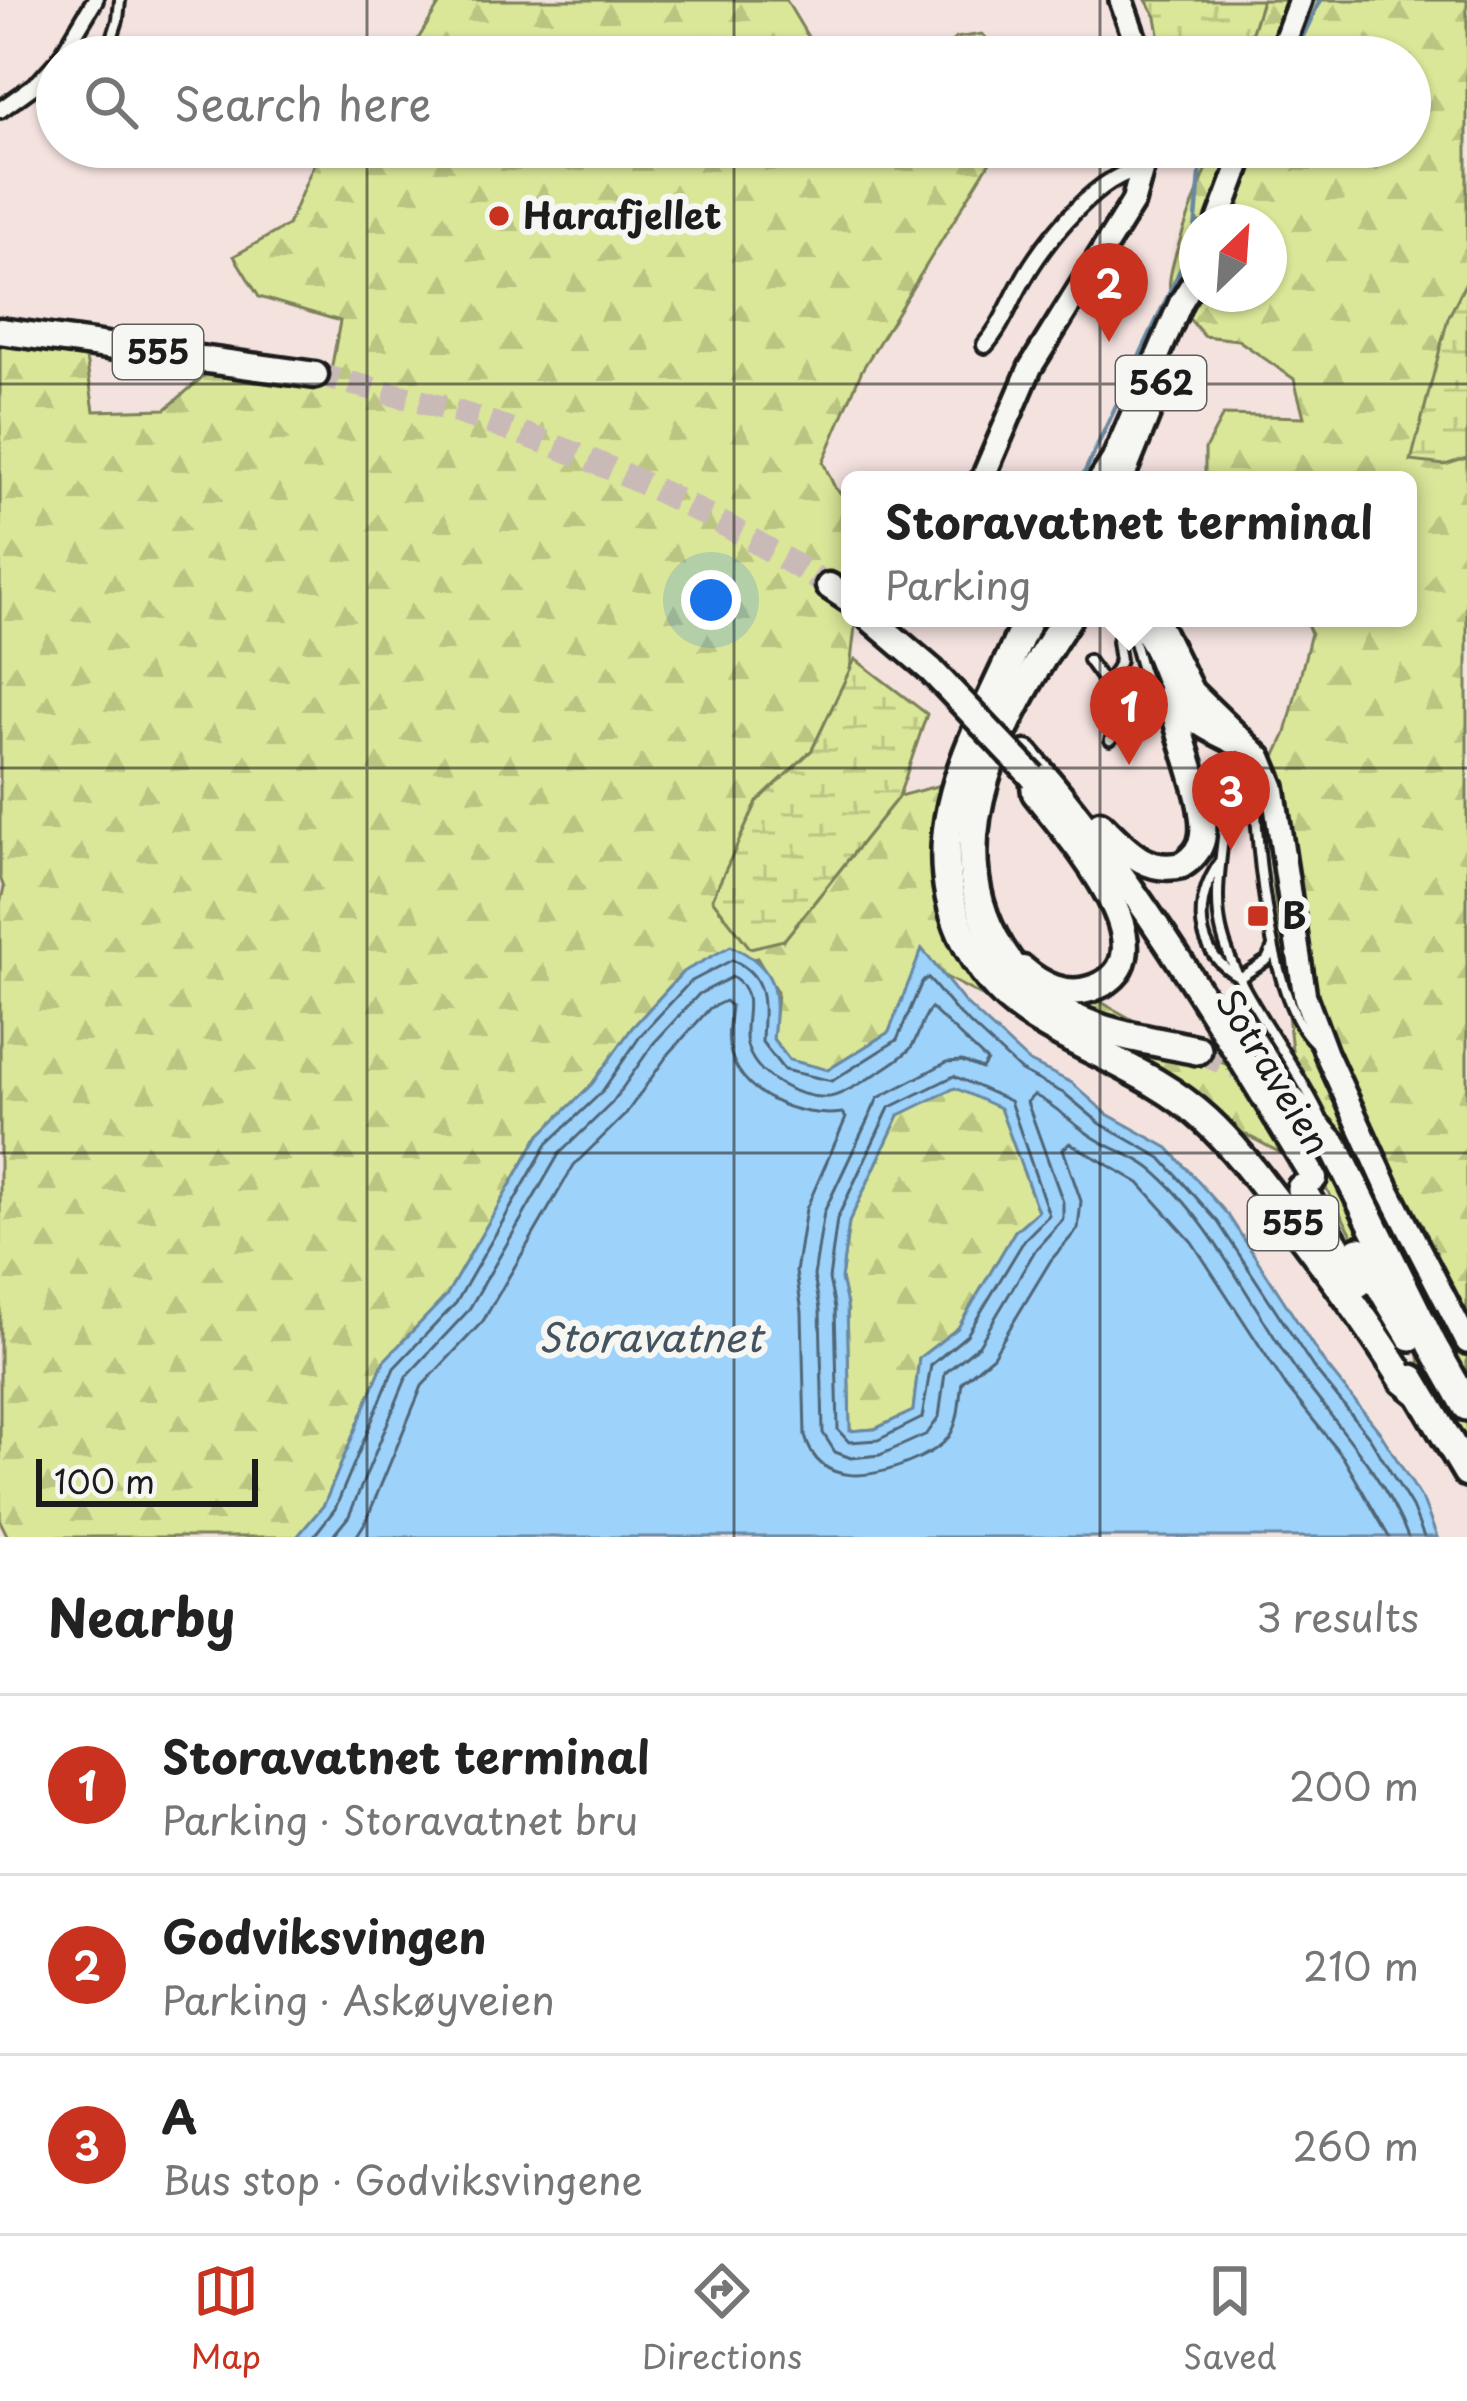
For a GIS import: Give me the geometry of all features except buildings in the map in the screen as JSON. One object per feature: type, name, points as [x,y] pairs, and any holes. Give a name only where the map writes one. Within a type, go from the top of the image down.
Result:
[{"type":"highway","name":"555","points":[[0,331],[315,375]]},
{"type":"highway","name":"555","points":[[882,627],[934,666],[1034,777],[1035,793],[1085,833],[1145,864],[1169,868],[1192,859],[1201,845],[1203,818],[1178,702]]},
{"type":"highway","name":"555","points":[[891,627],[1018,744],[1085,833],[1123,923],[1124,959],[1111,979],[1079,992],[1038,982],[995,942]]},
{"type":"highway","name":"555","points":[[1024,627],[960,769],[946,823],[946,877],[970,950],[985,974],[1023,1010],[1142,1076],[1206,1120],[1329,1269],[1404,1380],[1420,1393]]},
{"type":"highway","name":"555","points":[[1062,627],[1017,706],[977,802],[970,842],[980,910],[995,942],[1028,987],[1075,1018],[1197,1050]]},
{"type":"highway","name":"Sotraveien","points":[[1085,833],[1204,997],[1467,1472]]},
{"type":"highway","name":"555","points":[[1283,1092],[1334,1146],[1467,1406]]},
{"type":"highway","name":"Sotraveien","points":[[1308,1183],[1467,1426]]},
{"type":"main road","points":[[1121,0],[1134,36]]},
{"type":"main road","points":[[1287,36],[1300,0]]},
{"type":"main road","points":[[988,471],[1030,368],[1133,202],[1143,168]]},
{"type":"main road","points":[[1225,204],[1238,168]]},
{"type":"main road","name":"562","points":[[1106,471],[1179,307]]},
{"type":"main road","name":"562","points":[[1126,471],[1190,312]]},
{"type":"main road","points":[[1142,627],[1178,702],[1192,719],[1264,749],[1298,967],[1326,1053],[1388,1189],[1467,1342]]},
{"type":"main road","points":[[1158,627],[1178,702]]},
{"type":"street","points":[[73,36],[95,0]]},
{"type":"street","points":[[0,110],[36,84]]},
{"type":"street","points":[[985,345],[997,332],[1044,246],[1110,181],[1132,168]]},
{"type":"lane","points":[[114,36],[120,0]]},
{"type":"lane","points":[[1099,256],[1134,276]]},
{"type":"lane","points":[[1106,686],[1120,662],[1117,641]]},
{"type":"lane","points":[[1088,660],[1133,722]]},
{"type":"lane","points":[[1110,740],[1133,722],[1178,702]]},
{"type":"lane","points":[[1241,977],[1221,931],[1221,860],[1230,784],[1240,764],[1264,749]]},
{"type":"lane","points":[[1264,749],[1255,801],[1273,944],[1297,1023],[1326,1053]]},
{"type":"lane","points":[[1221,860],[1204,888],[1203,930],[1221,968],[1241,977]]},
{"type":"lane","points":[[1241,977],[1268,960],[1273,944]]},
{"type":"lane","name":"Sotraveien","points":[[1241,977],[1313,1100],[1334,1146]]},
{"type":"green space","points":[[442,0],[786,0],[807,36],[420,36]]},
{"type":"green space","points":[[1146,0],[1262,0],[1251,36],[1159,36]]},
{"type":"green space","points":[[1262,0],[1467,0],[1467,1493],[1422,1376],[1416,1338],[1387,1297],[1317,1172],[944,976],[922,950],[889,1032],[828,1070],[789,1060],[773,1039],[777,992],[757,958],[683,972],[632,1028],[592,1084],[538,1137],[446,1296],[384,1361],[324,1505],[297,1537],[8,1537],[0,1521],[0,903],[4,888],[0,877],[0,323],[54,336],[86,358],[94,411],[166,409],[221,361],[252,376],[330,376],[340,321],[259,297],[234,256],[288,225],[312,168],[986,168],[862,370],[823,462],[841,494],[841,627],[855,627],[850,670],[812,750],[757,803],[784,940],[899,796],[963,779],[962,879],[1025,959],[1170,1041],[1297,1094],[1262,786],[1286,733],[1311,633],[1308,627],[1417,627],[1417,471],[1205,471],[1205,449],[1223,415],[1304,417],[1294,379],[1238,340],[1204,336],[1184,312],[1287,312],[1287,204],[1194,204],[1207,168],[1431,168],[1431,36],[1251,36]]},
{"type":"green space","points":[[1179,243],[1179,306],[1170,279]]},
{"type":"green space","points":[[1467,280],[1467,458],[1445,465],[1411,461],[1448,318]]},
{"type":"green space","points":[[855,659],[927,714],[899,796],[784,940],[750,948],[712,899],[757,802],[812,750]]},
{"type":"green space","points":[[955,1087],[1000,1108],[1038,1211],[1015,1231],[958,1328],[919,1358],[913,1411],[874,1429],[850,1431],[847,1306],[841,1279],[849,1222],[899,1115]]},
{"type":"water","name":"Storavatnet","points":[[731,946],[747,954],[771,983],[773,1039],[789,1060],[828,1070],[889,1032],[922,949],[965,1003],[1028,1061],[1072,1083],[1107,1114],[1168,1148],[1228,1215],[1323,1361],[1379,1431],[1423,1501],[1437,1537],[297,1537],[324,1505],[384,1361],[446,1296],[538,1137],[592,1084],[632,1028],[683,972]],"holes":[[[955,1088],[1000,1108],[1038,1211],[1015,1231],[958,1328],[919,1358],[913,1411],[875,1429],[850,1431],[847,1305],[841,1279],[849,1222],[899,1115]]]},
{"type":"waterway","points":[[1303,36],[1320,0]]},
{"type":"waterway","points":[[1085,471],[1194,241],[1201,168]]},
{"type":"tunnel","points":[[315,375],[455,411],[582,456],[704,514],[829,586]]},
{"type":"tunnel","points":[[1197,1050],[1260,1076]]},
{"type":"place","name":"Harafjellet","points":[[499,216]]},
{"type":"place","name":"Godviksvingen","points":[[1109,342]]},
{"type":"place","name":"Storavatnet terminal","points":[[1129,765]]},
{"type":"place","name":"A","points":[[1231,850]]},
{"type":"place","name":"B","points":[[1258,916]]}]
